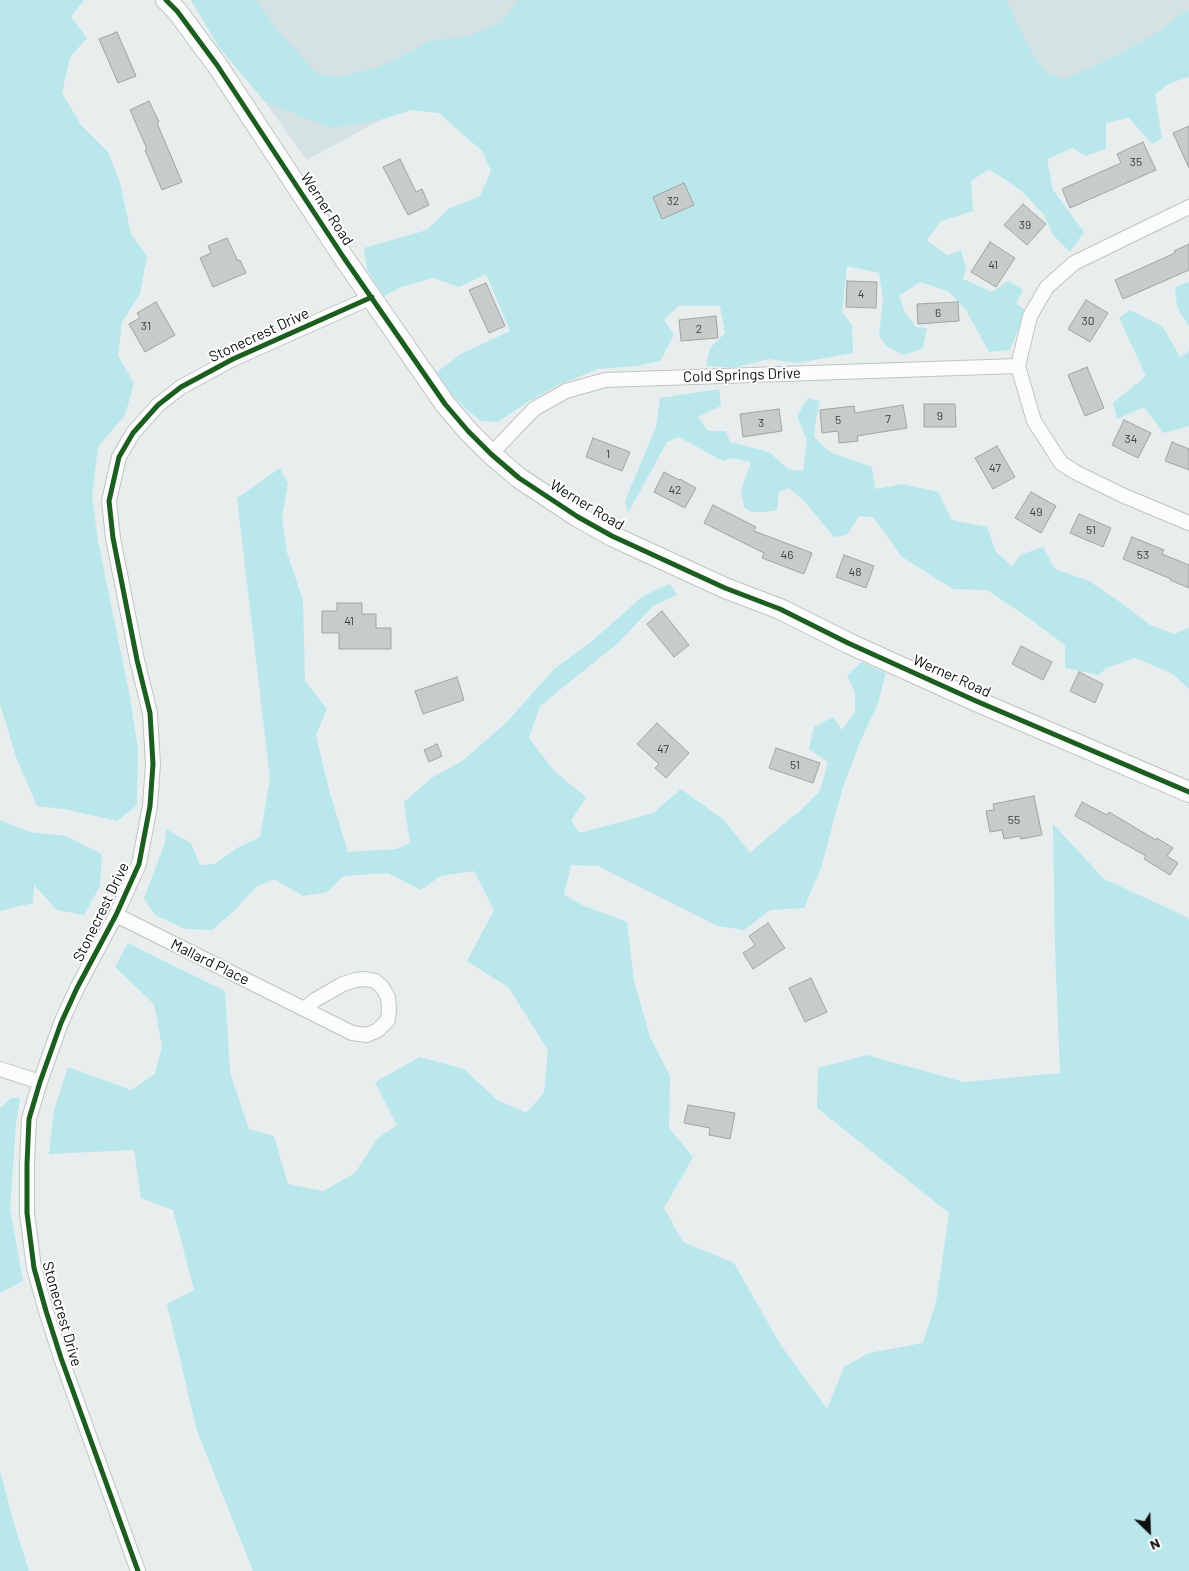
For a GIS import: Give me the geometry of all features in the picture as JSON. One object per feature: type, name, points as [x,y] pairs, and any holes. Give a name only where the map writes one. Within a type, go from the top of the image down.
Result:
[{"type":"street","name":"Werner Road","points":[[166,0],[177,11],[217,65],[344,258],[445,404],[491,454],[520,478],[578,517],[612,536],[725,588],[780,609],[848,643],[976,701],[1189,792]]},
{"type":"street","points":[[1189,207],[1074,263],[1047,288],[1030,316],[1018,366],[1034,421],[1062,463],[1075,472],[1122,495],[1189,523]]},
{"type":"street","name":"Stonecrest Drive","points":[[138,1571],[61,1358],[34,1268],[27,1213],[29,1119],[40,1082],[61,1022],[116,915],[139,864],[150,806],[152,764],[150,714],[113,538],[109,501],[119,457],[133,433],[158,405],[181,387],[232,359],[372,297]]},
{"type":"street","name":"Cold Springs Drive","points":[[491,454],[534,410],[566,391],[605,380],[1018,366]]},
{"type":"street","name":"Mallard Place","points":[[116,915],[304,1009],[352,1033],[367,1035],[378,1030],[388,1020],[389,1008],[388,997],[382,987],[375,981],[366,979],[343,984],[315,1000],[304,1009]]},
{"type":"street","points":[[0,1069],[40,1082]]},
{"type":"shaded area","points":[[0,0],[84,0],[71,17],[87,38],[70,57],[62,93],[81,125],[108,152],[120,182],[131,234],[147,256],[140,294],[122,322],[118,356],[134,383],[125,415],[98,447],[92,496],[98,541],[129,692],[138,748],[137,805],[117,821],[64,809],[37,806],[16,757],[0,704]]},
{"type":"shaded area","points":[[191,0],[600,0],[307,160]]},
{"type":"shaded area","points":[[191,0],[256,0],[279,32],[317,74],[340,77],[375,68],[401,57],[429,41],[468,36],[501,23],[517,0],[1007,0],[1035,58],[1048,74],[1063,79],[1126,51],[1160,31],[1175,18],[1189,10],[1189,77],[1170,83],[1155,94],[1162,138],[1152,144],[1129,118],[1106,123],[1106,149],[1086,156],[1072,148],[1047,159],[1053,190],[1084,232],[1070,252],[1053,235],[1044,215],[1022,191],[989,169],[971,181],[973,211],[941,221],[927,240],[947,255],[961,250],[966,269],[963,279],[992,292],[1008,281],[1023,290],[1016,304],[1026,310],[1010,350],[989,352],[966,310],[948,291],[920,282],[899,296],[905,312],[916,327],[927,328],[923,348],[904,355],[886,346],[879,335],[883,300],[879,273],[847,266],[842,312],[852,325],[853,353],[798,363],[768,359],[734,368],[706,366],[710,348],[725,333],[720,306],[678,306],[664,320],[674,335],[660,361],[636,366],[598,369],[556,386],[498,422],[481,421],[466,409],[433,375],[461,354],[510,331],[486,274],[459,287],[433,278],[401,287],[384,296],[367,270],[364,248],[427,230],[448,209],[480,196],[491,171],[483,152],[439,113],[412,110],[380,120],[332,128],[265,102],[218,46]]},
{"type":"shaded area","points":[[989,0],[1189,0],[1189,43],[1053,109]]},
{"type":"shaded area","points":[[1189,282],[1189,327],[1177,307],[1175,287]]},
{"type":"shaded area","points":[[1130,310],[1163,327],[1180,357],[1189,351],[1189,426],[1163,433],[1144,407],[1117,419],[1113,403],[1146,376],[1119,318]]},
{"type":"shaded area","points":[[719,389],[721,406],[698,417],[708,431],[726,431],[730,442],[769,452],[788,469],[803,471],[807,441],[797,416],[808,398],[820,401],[814,437],[830,452],[872,467],[875,489],[902,484],[938,492],[952,520],[987,527],[996,552],[1012,566],[1020,555],[1043,547],[1055,569],[1089,581],[1150,625],[1175,634],[1189,627],[1189,689],[1173,674],[1135,658],[1106,668],[1099,675],[1065,668],[1065,645],[987,590],[953,589],[902,557],[873,517],[859,516],[847,535],[834,537],[805,502],[789,488],[779,492],[777,510],[751,512],[744,507],[741,490],[751,462],[733,458],[723,461],[679,437],[667,442],[628,513],[625,501],[656,427],[660,398]]},
{"type":"shaded area","points":[[280,468],[288,483],[282,517],[287,553],[303,600],[305,681],[327,709],[316,735],[329,790],[348,852],[396,849],[410,843],[404,802],[433,777],[462,761],[507,722],[554,669],[591,642],[643,596],[670,584],[677,595],[653,606],[618,643],[540,706],[529,738],[554,771],[586,797],[571,821],[580,833],[653,813],[681,789],[724,820],[750,853],[801,810],[820,791],[828,762],[809,749],[814,727],[833,717],[842,730],[855,712],[855,692],[847,676],[861,662],[886,673],[878,703],[860,742],[843,787],[821,868],[804,908],[770,910],[744,930],[718,926],[598,866],[571,865],[564,895],[584,906],[627,922],[634,980],[650,1037],[670,1076],[669,1128],[693,1157],[664,1208],[683,1242],[734,1263],[780,1344],[827,1409],[844,1367],[869,1353],[923,1343],[936,1302],[949,1213],[817,1108],[818,1068],[867,1055],[964,1082],[1060,1073],[1055,949],[1053,824],[1104,879],[1187,917],[1189,920],[1189,1571],[253,1571],[197,1431],[167,1304],[194,1290],[173,1210],[141,1198],[134,1150],[49,1154],[54,1110],[68,1067],[131,1090],[155,1074],[162,1046],[154,1004],[115,967],[128,943],[225,991],[230,1072],[249,1129],[274,1136],[288,1184],[323,1191],[355,1173],[378,1138],[397,1125],[375,1082],[420,1057],[464,1069],[496,1099],[526,1113],[544,1093],[548,1050],[508,987],[467,961],[494,910],[474,871],[440,876],[421,890],[388,873],[344,876],[327,892],[303,896],[274,879],[256,887],[233,912],[212,930],[185,929],[155,915],[144,898],[165,843],[166,829],[191,843],[200,865],[215,864],[237,848],[260,837],[270,779],[237,498]]},
{"type":"shaded area","points":[[0,820],[30,832],[66,836],[102,854],[100,886],[84,915],[57,910],[34,885],[33,903],[0,911]]},
{"type":"shaded area","points":[[11,1098],[20,1098],[16,1124],[10,1209],[23,1281],[0,1293],[0,1108]]},
{"type":"shaded area","points":[[0,1471],[16,1530],[29,1571],[0,1571]]},
{"type":"building","points":[[117,32],[136,76],[118,83],[99,39]]},
{"type":"building","points":[[149,101],[182,182],[162,190],[130,110]]},
{"type":"building","points":[[1189,126],[1189,168],[1173,133]]},
{"type":"building","points":[[1143,142],[1156,170],[1070,208],[1062,189],[1121,163],[1117,154]]},
{"type":"building","points":[[400,159],[416,192],[422,189],[429,205],[408,215],[383,167]]},
{"type":"building","points":[[684,183],[694,205],[662,219],[653,197]]},
{"type":"building","points":[[1023,204],[1046,224],[1027,245],[1004,225]]},
{"type":"building","points":[[227,238],[246,273],[213,287],[200,258],[211,253],[208,246]]},
{"type":"building","points":[[990,242],[1015,258],[996,287],[971,272]]},
{"type":"building","points":[[1189,244],[1189,270],[1123,299],[1115,280],[1175,253],[1174,251]]},
{"type":"building","points":[[847,281],[877,282],[876,308],[846,307]]},
{"type":"building","points":[[486,283],[505,326],[489,333],[469,290]]},
{"type":"building","points":[[1086,300],[1108,313],[1090,342],[1068,329]]},
{"type":"building","points":[[156,302],[175,335],[145,352],[129,324],[140,318],[137,313]]},
{"type":"building","points":[[958,302],[959,321],[918,324],[917,304]]},
{"type":"building","points":[[716,316],[718,338],[681,341],[679,320]]},
{"type":"building","points":[[1087,367],[1104,408],[1085,416],[1068,375]]},
{"type":"building","points":[[924,404],[955,404],[956,427],[924,427]]},
{"type":"building","points":[[903,405],[907,428],[857,436],[858,441],[839,443],[838,431],[822,433],[820,410],[854,406],[855,413]]},
{"type":"building","points":[[779,409],[782,431],[743,437],[740,414]]},
{"type":"building","points":[[1124,420],[1151,433],[1138,458],[1112,445]]},
{"type":"building","points":[[593,438],[630,452],[622,471],[586,457]]},
{"type":"building","points":[[1172,442],[1189,449],[1189,470],[1165,461]]},
{"type":"building","points":[[997,446],[1015,477],[993,489],[975,458]]},
{"type":"building","points":[[664,472],[696,488],[685,508],[654,492]]},
{"type":"building","points":[[1031,492],[1056,506],[1041,533],[1015,518]]},
{"type":"building","points":[[713,505],[756,527],[754,531],[812,553],[804,574],[762,558],[764,553],[704,523]]},
{"type":"building","points":[[1079,514],[1111,528],[1103,547],[1070,533]]},
{"type":"building","points":[[1132,537],[1164,550],[1162,554],[1189,565],[1189,588],[1123,559]]},
{"type":"building","points":[[844,555],[874,566],[866,588],[836,577]]},
{"type":"building","points":[[337,603],[362,603],[362,614],[376,614],[376,628],[391,628],[391,649],[339,649],[339,633],[322,633],[322,611],[337,611]]},
{"type":"building","points":[[662,611],[689,645],[674,657],[647,624]]},
{"type":"building","points":[[1021,646],[1052,662],[1043,680],[1012,664]]},
{"type":"building","points":[[1079,672],[1103,684],[1095,703],[1070,691]]},
{"type":"building","points":[[457,677],[464,700],[423,714],[415,691]]},
{"type":"building","points":[[657,723],[689,753],[666,778],[655,768],[659,764],[637,744]]},
{"type":"building","points":[[437,744],[442,756],[429,762],[424,750]]},
{"type":"building","points":[[776,748],[820,763],[813,783],[769,768]]},
{"type":"building","points":[[1034,796],[1042,835],[1021,839],[1020,836],[1004,839],[1002,830],[990,832],[986,811],[994,810],[993,804]]},
{"type":"building","points":[[1082,802],[1107,815],[1109,812],[1173,848],[1167,856],[1178,863],[1170,875],[1144,859],[1146,856],[1075,816]]},
{"type":"building","points":[[768,923],[785,948],[753,969],[743,953],[755,945],[749,936]]},
{"type":"building","points":[[811,978],[827,1012],[805,1022],[789,988]]},
{"type":"building","points":[[688,1105],[735,1113],[730,1139],[709,1135],[710,1128],[684,1123]]},
{"type":"cycle path","points":[[166,0],[177,11],[217,65],[344,258],[445,404],[468,431],[519,478],[578,517],[612,536],[725,588],[780,609],[848,643],[976,701],[1189,792]]},
{"type":"cycle path","points":[[138,1571],[61,1358],[46,1311],[34,1268],[27,1213],[29,1119],[40,1082],[61,1023],[77,988],[116,915],[139,864],[150,806],[153,764],[150,713],[137,660],[113,538],[109,501],[119,457],[133,433],[158,405],[181,387],[233,359],[372,297]]}]
